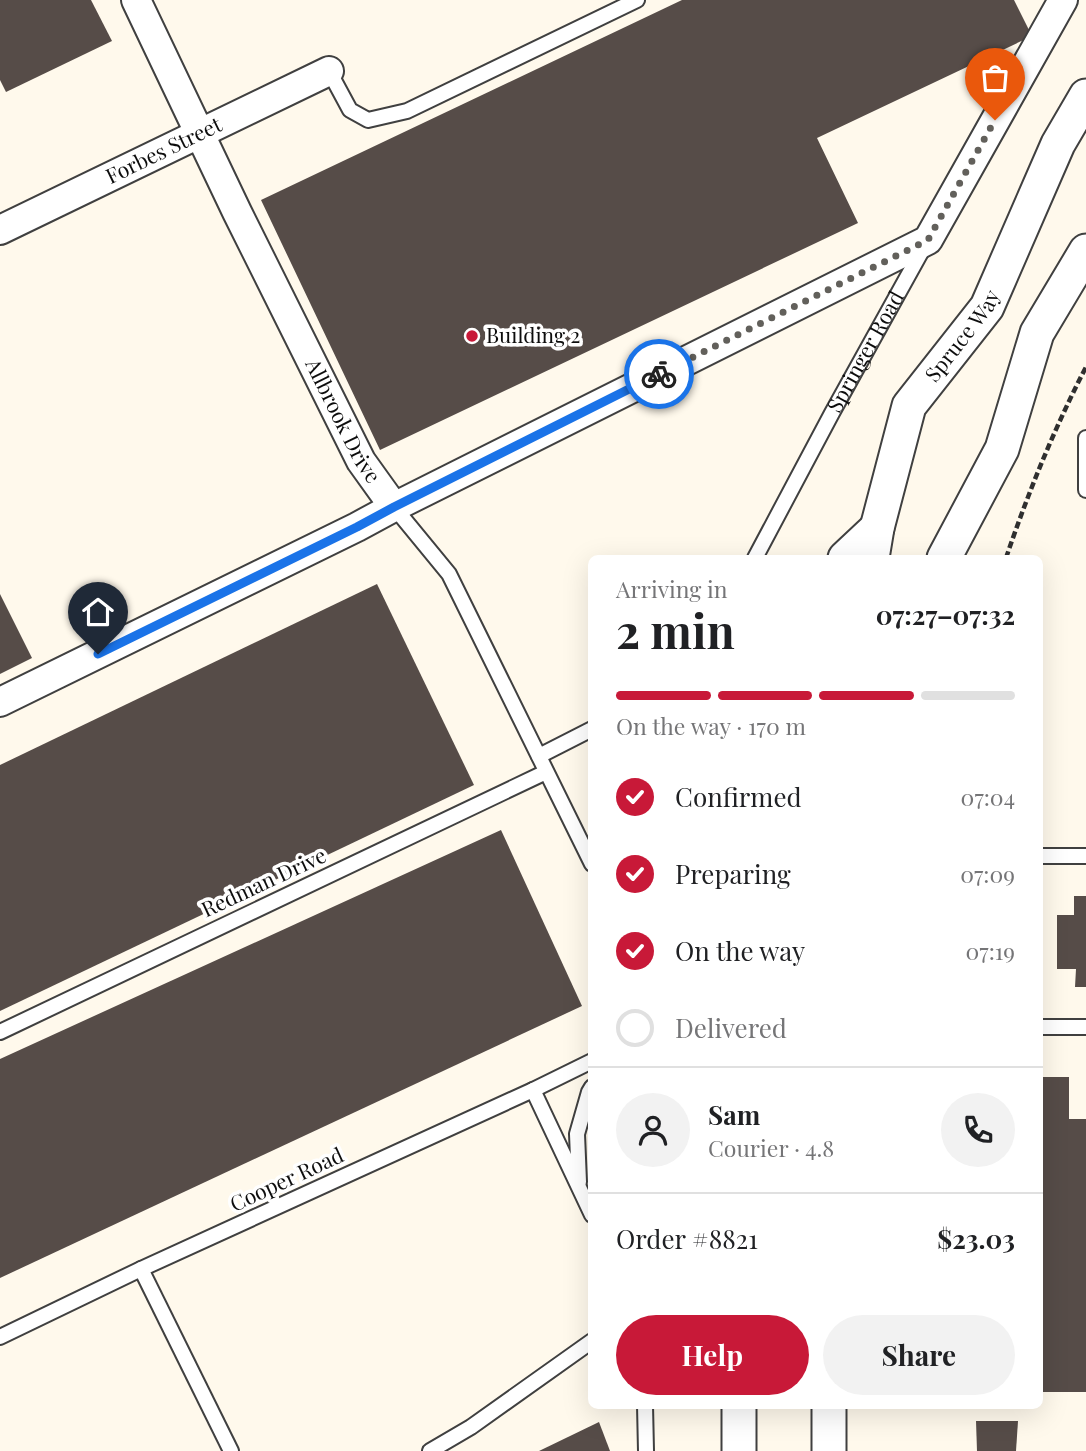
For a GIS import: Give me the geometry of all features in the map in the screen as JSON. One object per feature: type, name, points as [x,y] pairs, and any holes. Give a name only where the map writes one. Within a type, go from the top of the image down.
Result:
[{"type":"street","name":"Allbrook Drive","points":[[136,0],[361,461],[394,507]]},
{"type":"street","name":"Springer Road","points":[[928,240],[1063,0]]},
{"type":"street","name":"Forbes Street","points":[[0,230],[329,71]]},
{"type":"street","name":"Spruce Way","points":[[875,543],[909,406],[987,307],[1076,121]]},
{"type":"street","points":[[0,702],[357,527],[928,240]]},
{"type":"street","points":[[946,555],[1002,449],[1037,333],[1086,251]]},
{"type":"street","points":[[851,555],[875,543]]},
{"type":"street","points":[[861,555],[875,543]]},
{"type":"street","points":[[739,1409],[739,1451]]},
{"type":"street","points":[[829,1409],[829,1451]]},
{"type":"lane","points":[[329,71],[350,110],[368,120],[407,111],[637,0]]},
{"type":"lane","name":"Springer Road","points":[[757,555],[928,240]]},
{"type":"lane","points":[[1086,438],[1086,490]]},
{"type":"lane","name":"Allbrook Drive","points":[[394,507],[449,574],[588,856]]},
{"type":"lane","points":[[539,756],[588,731]]},
{"type":"lane","name":"Redman Drive","points":[[0,1032],[546,772]]},
{"type":"lane","points":[[1043,856],[1086,856]]},
{"type":"lane","points":[[1043,1027],[1086,1027]]},
{"type":"lane","name":"Cooper Road","points":[[0,1337],[588,1063]]},
{"type":"lane","points":[[533,1090],[588,1207]]},
{"type":"lane","points":[[580,1190],[577,1134],[588,1096]]},
{"type":"lane","points":[[141,1269],[231,1451]]},
{"type":"lane","points":[[430,1451],[471,1427],[588,1344]]},
{"type":"lane","points":[[645,1409],[646,1451]]},
{"type":"path","points":[[1007,555],[1025,503],[1086,368]]},
{"type":"building","points":[[0,0],[91,0],[112,41],[6,92],[0,80]]},
{"type":"building","name":"Building 2","points":[[682,0],[1014,0],[1032,36],[817,138],[858,223],[380,450],[261,200]]},
{"type":"building","points":[[377,584],[474,785],[0,1011],[0,765]]},
{"type":"building","points":[[0,594],[32,658],[0,674]]},
{"type":"building","points":[[501,830],[582,1006],[0,1278],[0,1059]]},
{"type":"building","points":[[1074,896],[1086,896],[1086,987],[1075,987],[1076,969],[1057,969],[1057,915],[1074,915]]},
{"type":"building","points":[[1043,1077],[1069,1077],[1069,1119],[1086,1119],[1086,1392],[1043,1392]]},
{"type":"building","points":[[976,1421],[1018,1421],[1016,1451],[977,1451]]},
{"type":"building","points":[[599,1422],[610,1451],[539,1451]]},
{"type":"way so far","points":[[659,374],[928,240],[995,120]]},
{"type":"place","name":"Building 2","points":[[472,336]]},
{"type":"route","points":[[98,654],[659,374]]}]
